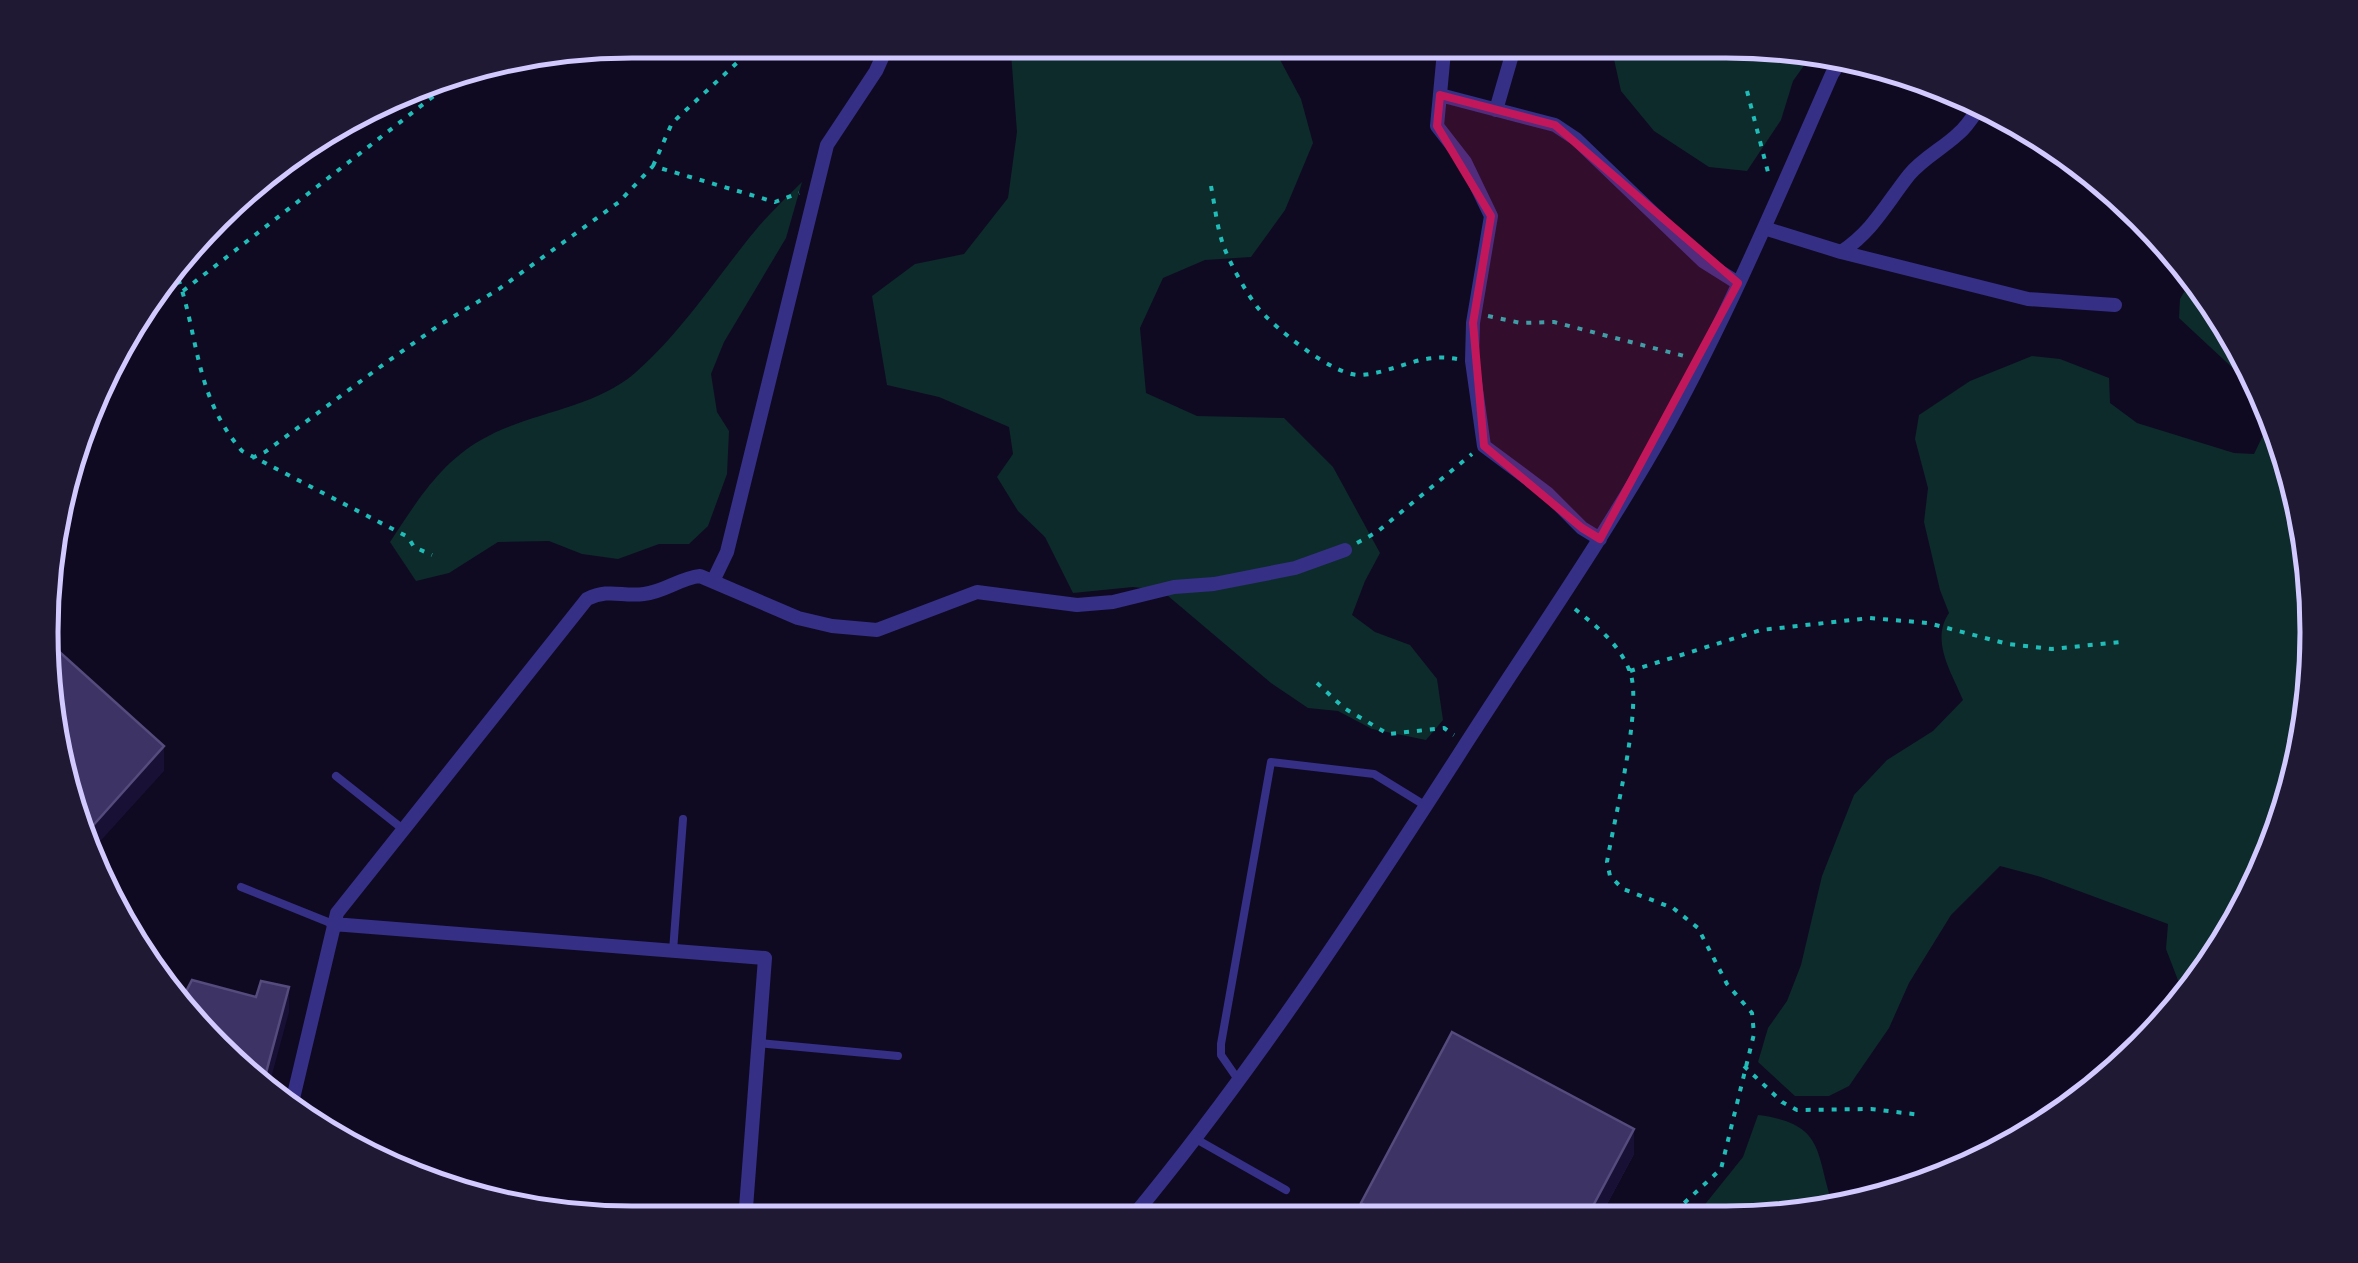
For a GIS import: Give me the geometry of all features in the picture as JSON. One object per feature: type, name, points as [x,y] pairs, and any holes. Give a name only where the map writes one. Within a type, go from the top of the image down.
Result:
[{"type":"street","points":[[714,580],[727,552],[827,145],[882,58]]},
{"type":"street","points":[[1444,58],[1437,126],[1465,162],[1491,216],[1474,313],[1472,361],[1484,446],[1546,493],[1582,528],[1600,538]]},
{"type":"street","points":[[1496,110],[1511,58]]},
{"type":"street","points":[[1141,1206],[1239,1081],[1564,599],[1700,362],[1836,69]]},
{"type":"street","points":[[1440,95],[1555,125],[1576,139],[1703,261],[1738,284]]},
{"type":"street","points":[[1840,252],[1876,223],[1910,174],[1958,134],[1973,114]]},
{"type":"street","points":[[1764,228],[1840,252],[2028,300],[2115,306]]},
{"type":"street","points":[[294,1095],[337,913],[587,600],[602,592],[646,594],[690,577],[714,580],[798,618],[877,630],[977,592],[1077,606],[1295,568],[1345,550]]},
{"type":"street","points":[[333,924],[764,958],[746,1206]]},
{"type":"lane","points":[[1239,1081],[1221,1055],[1221,1044],[1271,762],[1374,774],[1426,806]]},
{"type":"lane","points":[[336,776],[404,830]]},
{"type":"lane","points":[[673,951],[682,819]]},
{"type":"lane","points":[[241,887],[333,924]]},
{"type":"lane","points":[[758,1043],[898,1056]]},
{"type":"lane","points":[[1196,1139],[1286,1190]]},
{"type":"path","points":[[252,458],[619,202],[654,166],[672,124],[742,58]]},
{"type":"path","points":[[184,291],[439,91]]},
{"type":"path","points":[[1747,91],[1772,184],[1782,188]]},
{"type":"path","points":[[654,166],[775,202],[814,188]]},
{"type":"path","points":[[1212,186],[1224,247],[1259,309],[1320,360],[1340,372],[1356,375],[1415,359],[1444,356],[1472,361]]},
{"type":"path","points":[[179,279],[206,395],[223,429],[252,458],[408,537],[414,547],[432,555]]},
{"type":"path","points":[[1474,313],[1522,323],[1554,322],[1700,362]]},
{"type":"path","points":[[1345,550],[1378,532],[1484,446]]},
{"type":"path","points":[[1564,599],[1612,639],[1630,671],[1635,691],[1607,862],[1610,876],[1622,889],[1672,908],[1698,928],[1727,984],[1752,1012],[1754,1034],[1728,1151],[1721,1168],[1681,1206]]},
{"type":"path","points":[[1630,671],[1761,630],[1870,618],[1928,623],[2022,646],[2052,649],[2120,642]]},
{"type":"path","points":[[1317,683],[1344,708],[1388,734],[1444,728],[1466,744]]},
{"type":"path","points":[[1744,1066],[1782,1102],[1797,1110],[1871,1108],[1921,1115]]},
{"type":"highlighted area","points":[[1440,95],[1555,125],[1738,283],[1600,539],[1484,446],[1473,323],[1491,216],[1437,126]]},
{"type":"green space","points":[[1011,58],[1279,58],[1301,99],[1313,143],[1285,210],[1251,257],[1205,260],[1163,278],[1140,328],[1146,393],[1197,416],[1284,418],[1333,467],[1380,553],[1352,615],[1375,632],[1410,645],[1437,679],[1443,720],[1426,740],[1372,729],[1338,711],[1308,708],[1271,683],[1161,590],[1133,587],[1073,593],[1045,537],[1018,511],[997,477],[1013,454],[1009,427],[939,397],[887,385],[872,296],[915,264],[964,254],[1008,198],[1017,132]]},
{"type":"green space","points":[[1614,58],[1806,63],[1793,81],[1781,120],[1747,171],[1709,167],[1654,131],[1621,91]]},
{"type":"green space","points":[[802,182],[786,238],[724,342],[711,374],[717,412],[729,431],[727,474],[708,526],[689,544],[659,544],[618,559],[582,554],[549,541],[498,542],[449,573],[416,581],[390,542],[441,473],[481,440],[599,395],[635,373],[685,321],[759,226]]},
{"type":"green space","points":[[2186,288],[2239,374],[2179,318],[2180,299]]},
{"type":"green space","points":[[2032,356],[2060,359],[2109,378],[2110,403],[2137,423],[2234,453],[2254,454],[2265,432],[2289,520],[2299,594],[2296,706],[2281,780],[2241,885],[2179,984],[2166,949],[2168,924],[2000,866],[1951,915],[1909,983],[1889,1028],[1849,1086],[1829,1096],[1795,1096],[1758,1062],[1768,1028],[1787,1001],[1801,965],[1822,876],[1854,795],[1887,760],[1933,731],[1963,700],[1942,646],[1949,613],[1924,522],[1928,488],[1915,439],[1919,415],[1970,381]]},
{"type":"green space","points":[[1758,1115],[1797,1126],[1815,1146],[1830,1195],[1801,1201],[1704,1206],[1743,1157]]},
{"type":"building","points":[[59,651],[164,746],[92,827],[69,743]]},
{"type":"building","points":[[192,980],[256,997],[261,981],[289,987],[266,1074],[226,1037],[186,993]]},
{"type":"building","points":[[1452,1032],[1634,1129],[1593,1206],[1361,1203]]}]
